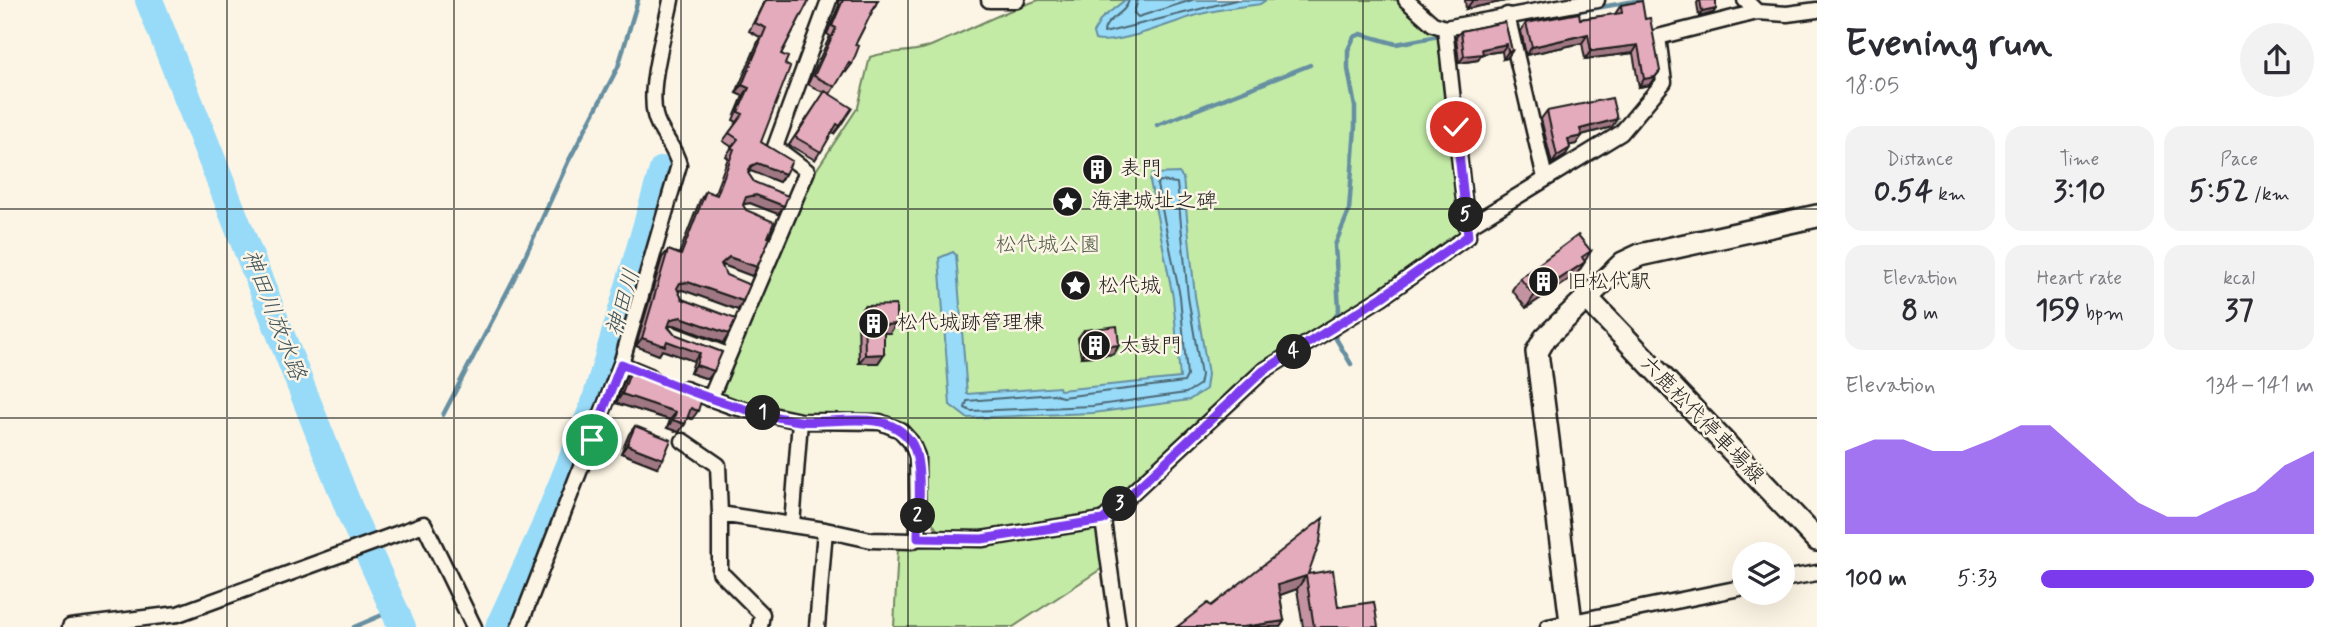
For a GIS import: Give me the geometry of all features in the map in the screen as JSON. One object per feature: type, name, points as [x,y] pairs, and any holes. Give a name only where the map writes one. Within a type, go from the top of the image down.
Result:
[{"type":"street","points":[[519,627],[621,364],[678,165],[676,151],[656,118],[653,99],[671,0]]},
{"type":"street","points":[[710,399],[729,355],[737,320],[777,224],[789,197],[807,171],[775,147],[829,0]]},
{"type":"street","points":[[989,0],[1017,0]]},
{"type":"street","points":[[1406,0],[1433,24],[1445,27],[1597,0]]},
{"type":"street","points":[[1745,0],[1757,12]]},
{"type":"street","points":[[1467,227],[1621,133],[1664,82],[1658,37],[1757,12],[1787,14],[1817,10]]},
{"type":"street","points":[[1507,16],[1545,178]]},
{"type":"street","points":[[720,514],[871,540],[912,541],[918,538],[982,539],[1103,520],[1263,371],[1433,263],[1468,236],[1445,27]]},
{"type":"street","points":[[1571,622],[1537,352],[1545,338],[1623,263],[1640,255],[1817,216]]},
{"type":"street","name":"六鹿松代停車場線","points":[[1588,299],[1817,541]]},
{"type":"street","points":[[672,334],[729,355]]},
{"type":"street","points":[[621,364],[710,399],[800,421],[880,422],[900,430],[911,442],[917,456],[918,538]]},
{"type":"street","points":[[792,525],[800,421]]},
{"type":"street","points":[[683,441],[718,466],[720,572],[762,614],[760,627]]},
{"type":"street","points":[[1103,520],[1118,627]]},
{"type":"street","points":[[70,627],[178,614],[424,524],[474,627]]},
{"type":"street","points":[[817,627],[825,530]]},
{"type":"street","points":[[1795,577],[1817,573]]},
{"type":"street","points":[[1548,627],[1732,590]]},
{"type":"green space","name":"松代城公園","points":[[1039,0],[1398,0],[1424,26],[1442,32],[1464,237],[1280,354],[1101,515],[1046,525],[941,534],[931,520],[926,506],[921,451],[904,425],[791,415],[717,398],[809,181],[858,107],[870,57],[928,47]]},
{"type":"green space","points":[[1099,528],[1104,567],[1013,627],[894,627],[898,547],[979,545]]},
{"type":"water","points":[[1125,0],[1266,0],[1260,4],[1201,14],[1132,36],[1095,40],[1093,33],[1101,19]]},
{"type":"water","points":[[1179,173],[1183,178],[1195,296],[1208,374],[1206,389],[1189,400],[1093,413],[967,418],[950,405],[939,258],[953,252],[956,255],[967,394],[1059,387],[1060,390],[1180,378],[1173,297],[1150,181],[1152,174]]},
{"type":"building","points":[[766,0],[809,0],[781,54],[788,57],[785,64],[790,67],[761,142],[792,161],[785,174],[757,163],[751,166],[748,173],[754,182],[788,196],[784,206],[756,195],[746,197],[743,205],[746,210],[774,222],[757,267],[729,257],[721,264],[726,275],[750,285],[743,301],[688,282],[680,283],[677,288],[682,299],[736,319],[729,334],[681,317],[671,319],[668,327],[674,334],[722,352],[714,371],[696,365],[700,353],[667,341],[665,346],[642,338],[668,250],[681,255],[706,191],[717,195],[734,149],[731,148],[738,139],[729,133],[743,114],[738,112],[749,88],[742,85],[766,28],[755,23]]},
{"type":"building","points":[[843,0],[878,0],[855,45],[859,46],[852,64],[849,63],[835,87],[814,76],[836,28],[832,26]]},
{"type":"building","points":[[1700,0],[1716,0],[1716,9],[1702,12]]},
{"type":"building","points":[[1642,1],[1645,19],[1650,18],[1660,71],[1655,77],[1644,79],[1638,45],[1591,51],[1588,34],[1532,47],[1526,23],[1579,13],[1580,19],[1622,13],[1621,5]]},
{"type":"building","points":[[1505,22],[1512,51],[1508,52],[1507,44],[1482,49],[1483,54],[1464,56],[1461,31]]},
{"type":"building","points":[[825,91],[852,108],[840,126],[837,124],[821,152],[795,137]]},
{"type":"building","points":[[1612,98],[1617,119],[1580,129],[1582,136],[1568,139],[1570,148],[1557,156],[1547,111]]},
{"type":"building","points":[[1106,157],[1109,169],[1093,173],[1090,160]]},
{"type":"building","name":"旧松代駅","points":[[1578,235],[1591,251],[1582,257],[1585,262],[1534,296],[1520,278]]},
{"type":"building","points":[[896,305],[896,324],[884,325],[884,354],[865,355],[864,306]]},
{"type":"building","points":[[1117,326],[1119,345],[1086,349],[1084,330]]},
{"type":"building","points":[[632,368],[703,395],[698,411],[691,408],[685,424],[673,420],[676,412],[622,394]]},
{"type":"building","points":[[635,426],[671,440],[663,459],[627,445]]},
{"type":"building","points":[[1323,518],[1320,541],[1308,574],[1333,570],[1338,607],[1374,602],[1378,627],[1314,627],[1306,576],[1278,585],[1284,621],[1243,627],[1177,627],[1208,603],[1211,606]]},
{"type":"waterway","name":"神田川放水路","points":[[149,0],[352,516],[402,627]]},
{"type":"waterway","points":[[443,415],[521,265],[568,162],[618,67],[638,0]]},
{"type":"waterway","points":[[1511,23],[1641,0]]},
{"type":"waterway","points":[[1333,323],[1339,309],[1335,245],[1349,211],[1355,127],[1348,50],[1354,37],[1361,34],[1396,44],[1444,35]]},
{"type":"waterway","points":[[1157,125],[1310,65]]},
{"type":"waterway","name":"神田川","points":[[499,627],[544,529],[595,403],[663,170]]},
{"type":"waterway","points":[[1332,332],[1351,364]]},
{"type":"waterway","points":[[352,516],[360,505]]},
{"type":"waterway","points":[[354,627],[394,610]]},
{"type":"place","name":"表門","points":[[1097,169]]},
{"type":"place","name":"海津城址之碑","points":[[1068,201]]},
{"type":"place","name":"旧松代駅","points":[[1544,282]]},
{"type":"place","name":"松代城","points":[[1075,286]]},
{"type":"place","name":"松代城跡管理棟","points":[[874,323]]},
{"type":"place","name":"太鼓門","points":[[1096,346]]},
{"type":"route","points":[[592,440],[621,364],[734,407],[800,421],[880,422],[900,430],[911,442],[917,456],[918,538],[982,539],[1103,520],[1263,371],[1382,297],[1468,236],[1456,127]]}]
